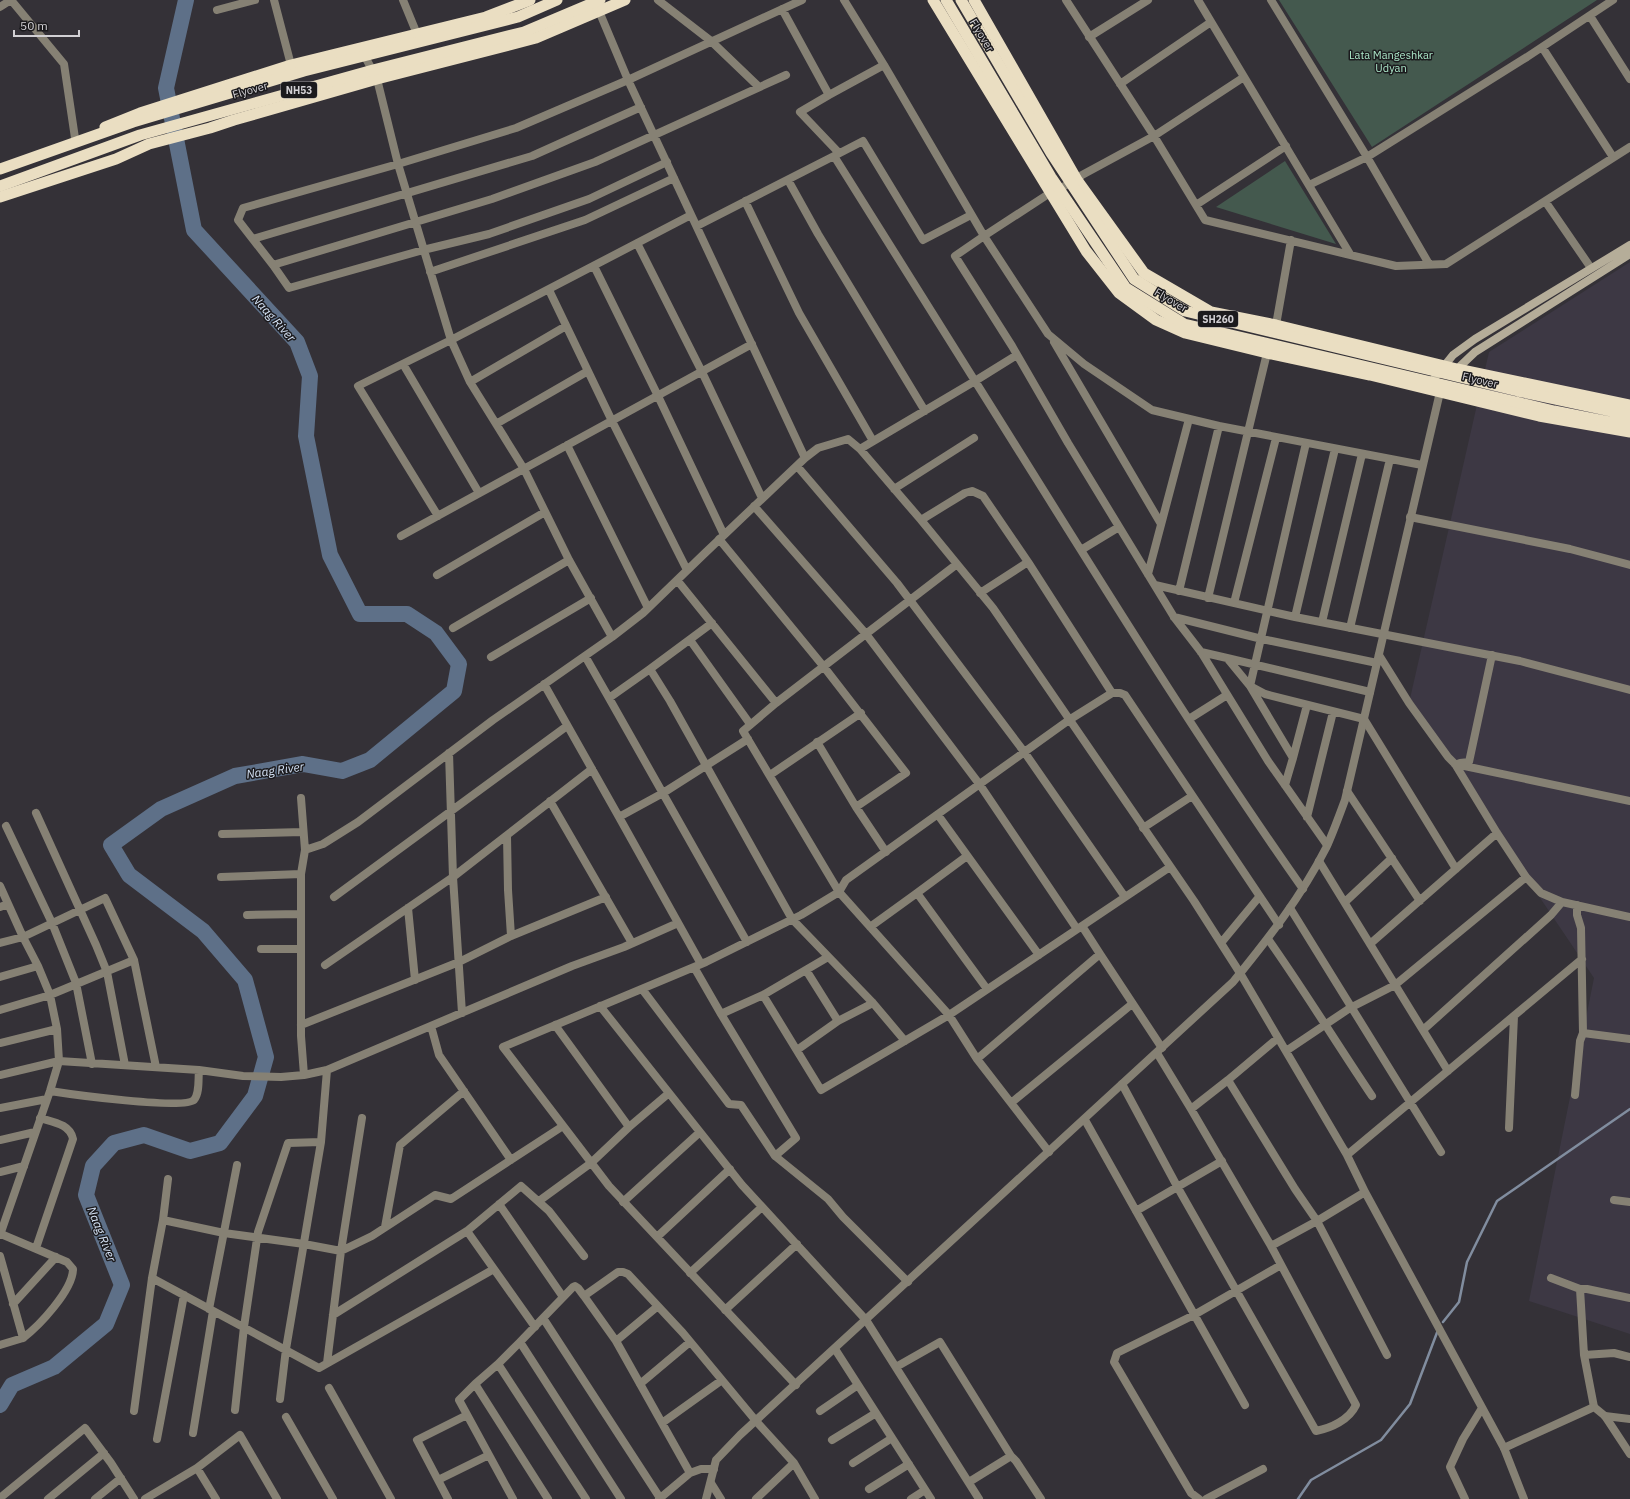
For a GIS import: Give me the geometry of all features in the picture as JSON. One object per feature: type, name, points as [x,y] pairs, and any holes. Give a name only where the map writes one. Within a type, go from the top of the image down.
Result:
[{"type":"highway","name":"NH53","points":[[0,168],[140,113],[291,65],[486,17],[530,0]]},
{"type":"highway","name":"Flyover","points":[[0,168],[133,122],[304,71],[518,16],[557,0]]},
{"type":"highway","name":"Flyover","points":[[0,186],[140,135],[373,70],[524,32],[600,0]]},
{"type":"highway","name":"NH53","points":[[0,197],[116,159],[149,144],[210,128],[377,79],[536,38],[626,0]]},
{"type":"highway","points":[[933,0],[1086,251],[1119,293],[1156,320],[1185,333],[1267,353],[1426,388],[1539,416],[1630,432]]},
{"type":"highway","name":"Flyover","points":[[946,0],[1051,176],[1126,288],[1184,324],[1532,405],[1630,426]]},
{"type":"highway","name":"Flyover","points":[[961,0],[1051,154],[1134,279],[1185,311],[1518,391],[1630,414]]},
{"type":"highway","name":"SH260","points":[[974,0],[1077,180],[1144,273],[1211,312],[1276,325],[1443,366],[1630,405]]},
{"type":"highway","points":[[140,113],[149,144]]},
{"type":"main road","points":[[1426,388],[1453,355],[1475,339],[1630,245]]},
{"type":"main road","points":[[1440,392],[1457,369],[1475,352],[1630,254]]},
{"type":"street","points":[[0,7],[11,0],[64,64],[75,138]]},
{"type":"street","points":[[217,10],[255,0]]},
{"type":"street","points":[[274,0],[291,65]]},
{"type":"street","points":[[403,0],[417,34]]},
{"type":"street","points":[[594,0],[628,80],[805,458]]},
{"type":"street","points":[[658,0],[711,41],[759,87]]},
{"type":"street","points":[[666,162],[589,199],[489,234],[423,250],[289,288],[238,220],[243,208],[398,164],[516,128],[628,80],[802,0]]},
{"type":"street","points":[[844,0],[884,65],[971,215],[1051,336],[1161,524]]},
{"type":"street","points":[[1066,0],[1154,136],[1205,220],[1396,266],[1446,264],[1630,147]]},
{"type":"street","points":[[1089,37],[1148,0]]},
{"type":"street","points":[[1198,0],[1350,254]]},
{"type":"street","points":[[1271,0],[1367,157],[1429,264]]},
{"type":"street","points":[[1309,185],[1367,157],[1542,47],[1613,0]]},
{"type":"street","points":[[782,9],[829,95]]},
{"type":"street","points":[[1590,16],[1630,79]]},
{"type":"street","points":[[1120,84],[1211,22]]},
{"type":"street","points":[[1542,47],[1613,158]]},
{"type":"street","points":[[361,49],[377,79],[406,193],[451,340],[470,382],[524,469],[569,560],[612,637]]},
{"type":"street","points":[[884,65],[800,112],[837,155],[975,381],[1081,550],[1231,785],[1303,889]]},
{"type":"street","points":[[273,265],[492,200],[595,162],[786,75]]},
{"type":"street","points":[[1244,77],[1154,136],[1082,175],[1077,180],[1050,193],[955,256],[1017,355],[1174,617],[1201,652],[1285,785],[1327,846]]},
{"type":"street","points":[[253,239],[532,156],[641,107]]},
{"type":"street","points":[[697,226],[863,141],[923,240],[971,215]]},
{"type":"street","points":[[1196,205],[1286,146]]},
{"type":"street","points":[[430,272],[585,220],[674,178]]},
{"type":"street","points":[[788,180],[818,234],[925,411]]},
{"type":"street","points":[[745,201],[799,313],[874,441]]},
{"type":"street","points":[[1545,201],[1591,268]]},
{"type":"street","points":[[438,516],[358,386],[549,290],[691,215]]},
{"type":"street","points":[[1276,325],[1291,240]]},
{"type":"street","points":[[637,243],[702,372],[762,498]]},
{"type":"street","points":[[594,266],[658,396],[721,537],[861,713],[906,773],[856,807]]},
{"type":"street","points":[[549,290],[612,421],[687,570]]},
{"type":"street","points":[[470,382],[566,326]]},
{"type":"street","points":[[1051,336],[1084,364],[1152,410],[1276,438],[1422,464]]},
{"type":"street","points":[[400,536],[752,344]]},
{"type":"street","points":[[1208,598],[1267,353]]},
{"type":"street","points":[[860,449],[1017,355]]},
{"type":"street","points":[[402,364],[479,493]]},
{"type":"street","points":[[496,424],[588,371]]},
{"type":"street","points":[[706,1499],[716,1460],[756,1421],[1085,1120],[1233,982],[1279,925],[1303,889],[1327,846],[1347,791],[1440,392]]},
{"type":"street","points":[[1148,574],[1189,419]]},
{"type":"street","points":[[1179,591],[1219,426]]},
{"type":"street","points":[[894,489],[974,438]]},
{"type":"street","points":[[1234,603],[1276,438]]},
{"type":"street","points":[[305,850],[322,844],[358,822],[449,753],[612,637],[648,608],[805,458],[818,448],[848,439],[860,449],[921,520],[993,608],[1170,867],[1240,973],[1347,1155],[1582,959]]},
{"type":"street","points":[[1250,686],[1306,443]]},
{"type":"street","points":[[567,445],[648,608]]},
{"type":"street","points":[[1295,617],[1335,449]]},
{"type":"street","points":[[1322,622],[1362,454]]},
{"type":"street","points":[[1350,628],[1390,459]]},
{"type":"street","points":[[797,466],[909,599],[1024,753],[1125,897]]},
{"type":"street","points":[[921,520],[965,493],[972,491],[983,496],[1028,562],[1112,693]]},
{"type":"street","points":[[754,506],[866,634],[980,785],[1100,954],[1132,1004],[1281,1265],[1356,1405],[1353,1412],[1344,1420],[1316,1431],[1178,1188],[1122,1084]]},
{"type":"street","points":[[437,575],[545,512]]},
{"type":"street","points":[[1410,517],[1570,549],[1630,564]]},
{"type":"street","points":[[1081,550],[1119,526]]},
{"type":"street","points":[[453,628],[569,560]]},
{"type":"street","points":[[980,593],[1028,562]]},
{"type":"street","points":[[957,564],[909,599],[824,667],[776,703],[750,724],[744,731],[839,892],[949,1015],[977,1059],[1049,1152]]},
{"type":"street","points":[[677,580],[776,703]]},
{"type":"street","points":[[1155,585],[1295,617],[1520,661],[1630,690]]},
{"type":"street","points":[[491,656],[591,598]]},
{"type":"street","points":[[1174,617],[1262,639],[1378,659],[1455,764],[1526,877],[1541,893],[1562,902],[1630,917]]},
{"type":"street","points":[[609,698],[712,623]]},
{"type":"street","points":[[690,640],[750,724]]},
{"type":"street","points":[[1201,652],[1370,692]]},
{"type":"street","points":[[1455,764],[1469,762],[1492,655]]},
{"type":"street","points":[[585,656],[747,942]]},
{"type":"street","points":[[1227,658],[1250,686],[1293,758]]},
{"type":"street","points":[[650,669],[670,701],[792,919],[873,1003],[904,1041]]},
{"type":"street","points":[[544,684],[678,923],[721,1014],[796,1138],[775,1156]]},
{"type":"street","points":[[1250,686],[1265,694],[1364,720],[1456,869]]},
{"type":"street","points":[[796,1385],[609,1186],[503,1047],[697,966],[792,919],[839,892],[846,880],[1070,720],[1112,693],[1120,693],[1125,695],[1279,925]]},
{"type":"street","points":[[1189,719],[1227,695]]},
{"type":"street","points":[[1285,785],[1307,705]]},
{"type":"street","points":[[1307,817],[1333,712]]},
{"type":"street","points":[[770,775],[861,713]]},
{"type":"street","points":[[334,897],[567,726]]},
{"type":"street","points":[[619,817],[663,793],[748,739]]},
{"type":"street","points":[[817,742],[856,807],[886,852]]},
{"type":"street","points":[[449,753],[453,877],[462,1013]]},
{"type":"street","points":[[1455,764],[1630,801]]},
{"type":"street","points":[[325,965],[453,877],[592,769]]},
{"type":"street","points":[[1347,791],[1420,901]]},
{"type":"street","points":[[1143,828],[1192,796]]},
{"type":"street","points":[[301,798],[305,850],[301,874],[301,1025],[304,1075]]},
{"type":"street","points":[[550,801],[632,943]]},
{"type":"street","points":[[36,813],[107,972],[125,1065]]},
{"type":"street","points":[[938,815],[1039,955]]},
{"type":"street","points":[[6,826],[52,923],[76,983],[92,1064]]},
{"type":"street","points":[[222,834],[303,832]]},
{"type":"street","points":[[1370,944],[1497,833]]},
{"type":"street","points":[[507,836],[511,936]]},
{"type":"street","points":[[870,927],[967,856]]},
{"type":"street","points":[[1344,902],[1392,858]]},
{"type":"street","points":[[1319,860],[1448,1071]]},
{"type":"street","points":[[763,995],[821,1090],[949,1015],[1170,867]]},
{"type":"street","points":[[221,877],[301,874]]},
{"type":"street","points":[[1286,1051],[1350,1008],[1395,985],[1526,877]]},
{"type":"street","points":[[0,886],[4,905],[38,966],[50,995],[57,1029],[59,1061],[0,1235],[36,1248],[67,1262],[73,1269],[72,1280],[43,1320],[23,1338],[0,1345]]},
{"type":"street","points":[[917,893],[987,989]]},
{"type":"street","points":[[301,1025],[458,962],[511,936],[606,897]]},
{"type":"street","points":[[1221,944],[1259,897]]},
{"type":"street","points":[[0,943],[23,937],[105,898],[134,960],[156,1067]]},
{"type":"street","points":[[1423,1030],[1551,915],[1562,902]]},
{"type":"street","points":[[1576,1094],[1580,1041],[1583,1033],[1581,928],[1577,915],[1577,905]]},
{"type":"street","points":[[408,908],[415,980]]},
{"type":"street","points":[[1290,908],[1350,1008],[1441,1152]]},
{"type":"street","points":[[247,915],[301,914]]},
{"type":"street","points":[[0,1075],[59,1061],[199,1070],[243,1076],[281,1077],[304,1075],[327,1070],[572,966],[632,943],[678,923]]},
{"type":"street","points":[[1268,939],[1309,997],[1325,1025],[1372,1096]]},
{"type":"street","points":[[261,949],[301,949]]},
{"type":"street","points":[[977,1059],[1100,954]]},
{"type":"street","points":[[721,1014],[763,995],[828,957]]},
{"type":"street","points":[[0,1010],[50,995],[134,960]]},
{"type":"street","points":[[0,976],[38,966]]},
{"type":"street","points":[[806,970],[838,1022]]},
{"type":"street","points":[[642,989],[729,1104],[741,1105],[775,1156],[828,1199],[842,1217],[908,1282]]},
{"type":"street","points":[[797,1050],[838,1022],[873,1003]]},
{"type":"street","points":[[1012,1103],[1132,1004]]},
{"type":"street","points":[[600,1006],[700,1132],[762,1207],[866,1320],[979,1499]]},
{"type":"street","points":[[1509,1128],[1514,1016]]},
{"type":"street","points":[[555,1025],[628,1127]]},
{"type":"street","points":[[431,1026],[439,1055],[511,1160]]},
{"type":"street","points":[[0,1043],[57,1029]]},
{"type":"street","points":[[1583,1033],[1630,1039]]},
{"type":"street","points":[[1191,1108],[1228,1080],[1278,1038]]},
{"type":"street","points":[[50,1091],[113,1099],[154,1102],[189,1102],[194,1100],[197,1093],[199,1070]]},
{"type":"street","points":[[280,1399],[286,1349],[321,1142],[327,1070]]},
{"type":"street","points":[[1228,1080],[1295,1190],[1317,1221],[1387,1355]]},
{"type":"street","points":[[385,1227],[400,1145],[464,1091]]},
{"type":"street","points":[[539,1201],[591,1163],[628,1127],[669,1093]]},
{"type":"street","points":[[0,1108],[47,1099]]},
{"type":"street","points":[[36,1248],[73,1139],[72,1132],[67,1127],[40,1118]]},
{"type":"street","points":[[327,1363],[341,1251],[362,1118]]},
{"type":"street","points":[[1085,1120],[1245,1405]]},
{"type":"street","points":[[163,1220],[224,1233],[304,1244],[341,1251],[385,1227],[435,1195],[450,1200],[563,1126]]},
{"type":"street","points":[[0,1140],[35,1132]]},
{"type":"street","points":[[623,1202],[700,1132]]},
{"type":"street","points":[[235,1410],[244,1327],[258,1237],[288,1142],[321,1142]]},
{"type":"street","points":[[1344,1150],[1365,1192],[1504,1448],[1524,1499]]},
{"type":"street","points":[[1136,1211],[1222,1162]]},
{"type":"street","points":[[192,1434],[211,1310],[237,1165]]},
{"type":"street","points":[[0,1172],[24,1166]]},
{"type":"street","points":[[657,1237],[730,1169]]},
{"type":"street","points":[[134,1411],[152,1278],[163,1220],[168,1179]]},
{"type":"street","points":[[333,1315],[467,1231],[522,1186],[549,1211],[584,1256]]},
{"type":"street","points":[[1270,1246],[1317,1221],[1365,1192]]},
{"type":"street","points":[[1614,1200],[1630,1202]]},
{"type":"street","points":[[499,1204],[563,1297]]},
{"type":"street","points":[[690,1273],[762,1207]]},
{"type":"street","points":[[467,1231],[535,1326]]},
{"type":"street","points":[[725,1310],[797,1244]]},
{"type":"street","points":[[0,1256],[23,1338]]},
{"type":"street","points":[[13,1304],[56,1257]]},
{"type":"street","points":[[1199,1499],[1191,1494],[1114,1362],[1117,1353],[1194,1315],[1281,1265]]},
{"type":"street","points":[[152,1278],[319,1368],[494,1269]]},
{"type":"street","points":[[584,1296],[618,1272],[628,1274],[690,1342],[756,1421],[794,1463],[815,1499]]},
{"type":"street","points":[[1551,1278],[1580,1289],[1587,1289],[1630,1298]]},
{"type":"street","points":[[513,1499],[458,1400],[498,1364],[575,1286],[584,1296],[616,1341],[690,1473]]},
{"type":"street","points":[[1580,1289],[1584,1355],[1594,1407],[1605,1416],[1630,1454]]},
{"type":"street","points":[[157,1439],[184,1295]]},
{"type":"street","points":[[616,1341],[658,1306]]},
{"type":"street","points":[[543,1318],[659,1498],[690,1473],[701,1469],[714,1469]]},
{"type":"street","points":[[520,1342],[621,1499]]},
{"type":"street","points":[[640,1384],[690,1342]]},
{"type":"street","points":[[896,1367],[940,1342],[1011,1456],[1016,1461],[1041,1499]]},
{"type":"street","points":[[835,1349],[931,1499]]},
{"type":"street","points":[[1584,1355],[1614,1353],[1630,1357]]},
{"type":"street","points":[[498,1364],[586,1499]]},
{"type":"street","points":[[662,1423],[722,1380]]},
{"type":"street","points":[[475,1384],[548,1499]]},
{"type":"street","points":[[820,1411],[858,1385]]},
{"type":"street","points":[[329,1388],[391,1499]]},
{"type":"street","points":[[1504,1448],[1594,1407]]},
{"type":"street","points":[[1466,1499],[1450,1467],[1463,1440],[1482,1408]]},
{"type":"street","points":[[832,1440],[876,1413]]},
{"type":"street","points":[[448,1499],[417,1440],[467,1415]]},
{"type":"street","points":[[1605,1416],[1630,1419]]},
{"type":"street","points":[[286,1417],[333,1499]]},
{"type":"street","points":[[0,1498],[85,1428],[104,1453],[134,1499]]},
{"type":"street","points":[[145,1499],[197,1468],[240,1435],[276,1499]]},
{"type":"street","points":[[853,1463],[892,1438]]},
{"type":"street","points":[[48,1499],[104,1453]]},
{"type":"street","points":[[438,1480],[489,1455]]},
{"type":"street","points":[[969,1482],[1011,1456]]},
{"type":"street","points":[[756,1499],[794,1463]]},
{"type":"street","points":[[869,1489],[909,1464]]},
{"type":"street","points":[[197,1468],[216,1499]]},
{"type":"street","points":[[1206,1499],[1263,1469]]},
{"type":"street","points":[[95,1499],[121,1478]]},
{"type":"street","points":[[710,1483],[721,1499]]},
{"type":"street","points":[[911,1499],[925,1490]]},
{"type":"shaded area","points":[[1630,262],[1630,1334],[1529,1301],[1594,978],[1409,703],[1489,352]]},
{"type":"green space","name":"Lata Mangeshkar Udyan","points":[[1279,0],[1597,0],[1372,147]]},
{"type":"green space","points":[[1285,161],[1336,244],[1216,207]]},
{"type":"waterway","name":"Naag River","points":[[0,1405],[12,1385],[54,1367],[106,1324],[122,1285],[86,1195],[93,1166],[114,1143],[144,1135],[190,1151],[220,1143],[255,1096],[266,1057],[245,980],[203,931],[129,875],[111,845],[161,809],[235,776],[303,764],[342,771],[370,760],[454,691],[459,664],[436,633],[407,614],[360,614],[330,555],[306,436],[310,376],[297,342],[194,230],[166,88],[186,0]]},
{"type":"waterway","points":[[1443,1322],[1459,1302],[1467,1262],[1497,1201],[1630,1109]]},
{"type":"waterway","points":[[1298,1499],[1311,1480],[1381,1440],[1410,1404],[1438,1330]]}]
